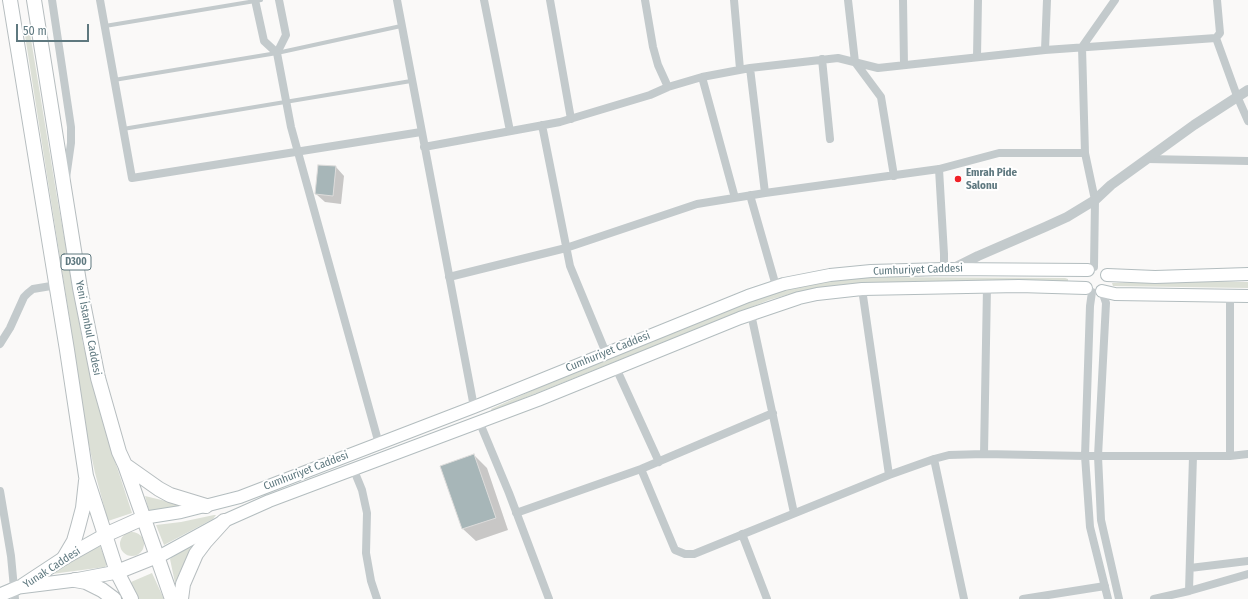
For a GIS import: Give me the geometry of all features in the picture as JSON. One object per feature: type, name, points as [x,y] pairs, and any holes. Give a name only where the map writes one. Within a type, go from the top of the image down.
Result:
[{"type":"highway","name":"Yeni İstanbul Caddesi","points":[[10,0],[57,285],[86,476],[117,572],[130,599]]},
{"type":"highway","name":"Yeni İstanbul Caddesi","points":[[34,0],[80,288],[98,378],[119,452],[125,465],[172,599]]},
{"type":"highway","points":[[125,465],[159,489],[206,506]]},
{"type":"highway","points":[[64,558],[74,541],[78,527],[83,508],[86,476]]},
{"type":"highway","points":[[105,535],[143,518]]},
{"type":"highway","points":[[181,599],[183,584],[196,554],[224,521]]},
{"type":"highway","points":[[117,572],[157,556]]},
{"type":"highway","points":[[75,580],[86,582],[102,590],[114,599]]},
{"type":"main road","name":"Cumhuriyet Caddesi","points":[[143,518],[206,506],[240,497],[474,407],[776,286],[814,277],[841,273],[948,269],[1091,269]]},
{"type":"main road","points":[[1091,269],[1101,269],[1107,275],[1107,286],[1093,290],[1083,282],[1083,278],[1091,269]]},
{"type":"main road","points":[[1107,275],[1155,277],[1248,274]]},
{"type":"main road","name":"Cumhuriyet Caddesi","points":[[157,556],[162,555],[224,521],[269,501],[616,368],[751,314],[799,298],[817,294],[862,289],[1019,286],[1093,290],[1115,294],[1248,296]]},
{"type":"main road","points":[[474,407],[479,421]]},
{"type":"main road","name":"Yunak Caddesi","points":[[16,592],[64,558],[105,535]]},
{"type":"main road","name":"Yunak Caddesi","points":[[16,592],[117,572]]},
{"type":"main road","points":[[0,595],[16,592]]},
{"type":"street","points":[[52,0],[71,127],[68,165],[64,190]]},
{"type":"street","points":[[100,0],[132,178],[421,132]]},
{"type":"street","points":[[257,0],[264,42],[277,53]]},
{"type":"street","points":[[279,0],[286,35],[277,53],[291,127],[379,444]]},
{"type":"street","points":[[397,0],[411,81],[474,407]]},
{"type":"street","points":[[484,0],[510,131]]},
{"type":"street","points":[[550,0],[571,119]]},
{"type":"street","points":[[645,0],[653,47],[658,65],[668,87]]},
{"type":"street","points":[[734,0],[740,69]]},
{"type":"street","points":[[848,0],[855,62],[881,97],[894,176]]},
{"type":"street","points":[[903,0],[904,65]]},
{"type":"street","points":[[977,57],[978,0]]},
{"type":"street","points":[[1045,50],[1047,0]]},
{"type":"street","points":[[1091,269],[1095,200],[1085,153],[1082,47],[1115,0]]},
{"type":"street","points":[[424,147],[571,119],[650,95],[668,87],[702,77],[740,69],[838,58],[878,68],[1045,50],[1216,38],[1220,33],[1217,0]]},
{"type":"street","points":[[1216,38],[1237,96],[1248,120]]},
{"type":"street","points":[[822,59],[830,139]]},
{"type":"street","points":[[750,68],[765,192]]},
{"type":"street","points":[[702,77],[734,198]]},
{"type":"street","points":[[939,169],[944,254],[948,269],[1045,227],[1095,200],[1112,185],[1194,125],[1248,90]]},
{"type":"street","points":[[542,125],[570,266],[606,353]]},
{"type":"street","points":[[449,277],[566,248],[697,204],[765,192],[939,169],[999,153],[1085,153]]},
{"type":"street","points":[[1147,159],[1248,161]]},
{"type":"street","points":[[750,195],[776,286]]},
{"type":"street","points":[[0,344],[10,328],[24,297],[33,289],[57,285]]},
{"type":"street","points":[[984,454],[987,287]]},
{"type":"street","points":[[862,289],[889,475]]},
{"type":"street","points":[[1093,290],[1106,303],[1098,456],[1101,520],[1119,599]]},
{"type":"street","points":[[1093,290],[1090,306],[1085,456],[1090,526],[1108,599]]},
{"type":"street","points":[[1230,296],[1230,456]]},
{"type":"street","points":[[751,314],[794,513]]},
{"type":"street","points":[[616,368],[659,462]]},
{"type":"street","points":[[516,514],[659,462],[772,413]]},
{"type":"street","points":[[479,421],[549,599]]},
{"type":"street","points":[[641,469],[675,550],[679,553],[694,554],[889,475],[949,455],[1230,456],[1248,454]]},
{"type":"street","points":[[1189,591],[1194,456]]},
{"type":"street","points":[[934,459],[964,599]]},
{"type":"street","points":[[354,468],[362,490],[367,513],[366,553],[376,599]]},
{"type":"street","points":[[0,491],[16,592]]},
{"type":"street","points":[[742,534],[767,599]]},
{"type":"street","points":[[1190,568],[1248,561]]},
{"type":"street","points":[[1154,599],[1189,591],[1248,574]]},
{"type":"street","points":[[1023,599],[1105,586]]},
{"type":"lane","points":[[105,26],[257,0]]},
{"type":"lane","points":[[114,80],[277,53],[402,26]]},
{"type":"lane","points":[[123,129],[411,81]]},
{"type":"shaded area","points":[[29,27],[83,344],[113,455],[132,513],[108,521],[95,473],[81,407],[71,328],[24,29]]},
{"type":"shaded area","points":[[860,277],[1065,278],[1068,279],[1068,281],[920,284],[876,282],[846,284],[797,292],[769,300],[492,411],[491,409],[560,378],[736,306],[786,289],[822,281]]},
{"type":"shaded area","points":[[1205,281],[1248,282],[1248,288],[1113,286],[1112,283]]},
{"type":"shaded area","points":[[145,496],[178,504],[180,506],[149,511]]},
{"type":"shaded area","points":[[216,515],[213,519],[164,545],[156,525],[181,522]]},
{"type":"shaded area","points":[[132,532],[140,536],[144,544],[140,552],[132,556],[124,552],[120,544],[124,536]]},
{"type":"shaded area","points":[[194,541],[175,583],[170,559]]},
{"type":"shaded area","points":[[100,546],[107,564],[105,567],[44,575]]},
{"type":"shaded area","points":[[152,573],[164,599],[139,599],[131,582]]},
{"type":"building","points":[[318,165],[336,166],[333,196],[315,194]]},
{"type":"building","points":[[474,454],[496,518],[462,529],[440,466]]},
{"type":"place","name":"Emrah Pide Salonu","points":[[958,179]]}]
